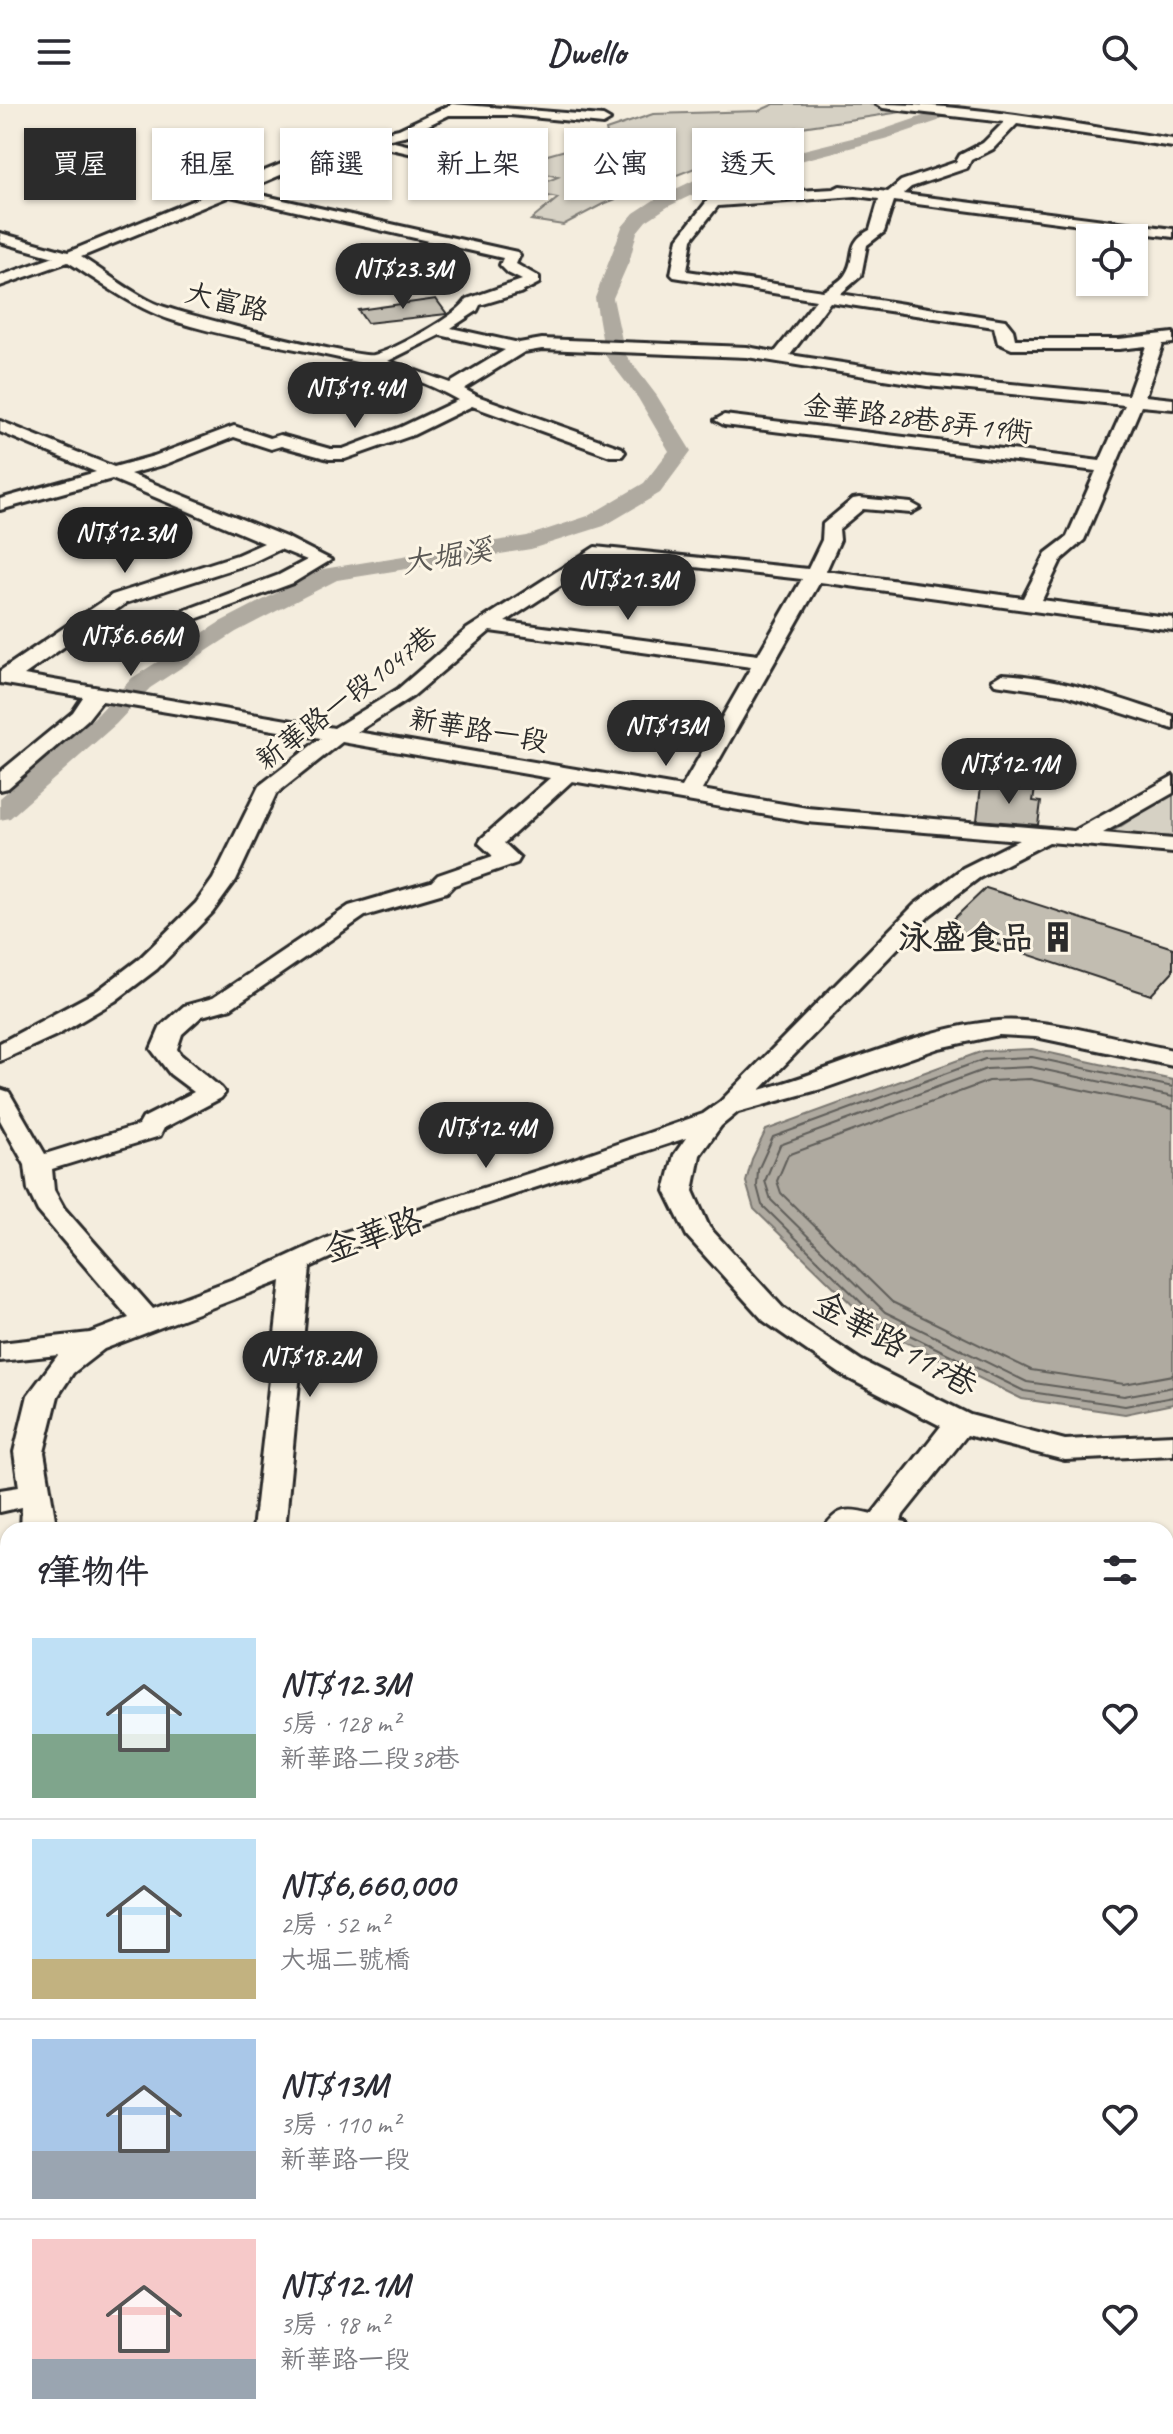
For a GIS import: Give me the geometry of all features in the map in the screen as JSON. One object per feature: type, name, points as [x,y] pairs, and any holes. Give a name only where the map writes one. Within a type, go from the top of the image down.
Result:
[{"type":"street","points":[[392,135],[462,104]]},
{"type":"street","points":[[883,104],[943,111],[970,108],[1013,120],[1173,143]]},
{"type":"street","points":[[448,111],[510,111],[603,120]]},
{"type":"street","points":[[779,358],[826,297],[853,276],[860,245],[877,232],[885,201],[924,177],[962,165],[965,158],[988,146],[1013,120]]},
{"type":"street","points":[[804,184],[1173,233]]},
{"type":"street","points":[[856,192],[718,201],[685,238],[679,274],[685,278],[999,323],[1005,330],[1004,340],[1012,344],[1119,344],[1164,340]]},
{"type":"street","points":[[0,281],[70,257],[205,200]]},
{"type":"street","points":[[264,200],[512,255],[508,265],[534,280],[515,290],[473,302],[471,308],[438,330],[374,362]]},
{"type":"street","name":"大富路","points":[[0,237],[70,257],[148,306],[186,320],[374,362],[616,452]]},
{"type":"street","points":[[438,330],[519,348]]},
{"type":"street","points":[[1030,604],[1053,557],[1075,540],[1164,340]]},
{"type":"street","points":[[452,389],[519,348],[542,344],[747,352],[927,381],[1173,404]]},
{"type":"street","points":[[0,505],[160,460],[234,431],[271,444],[280,440],[329,454],[345,454],[407,431],[471,400]]},
{"type":"street","name":"金華路28巷8弄19衖","points":[[724,420],[1107,467]]},
{"type":"street","points":[[0,426],[322,560],[286,579],[182,618]]},
{"type":"street","points":[[688,795],[814,575],[831,540],[830,528],[859,503],[911,508]]},
{"type":"street","points":[[4,677],[119,599],[244,559],[281,542]]},
{"type":"street","name":"新華路一段1047巷","points":[[0,1053],[52,1028],[106,996],[148,964],[204,908],[218,889],[267,791],[339,734],[405,693],[487,625],[602,551],[814,575],[1173,624]]},
{"type":"street","points":[[487,625],[763,662]]},
{"type":"street","name":"新華路一段","points":[[4,677],[807,815],[1173,846]]},
{"type":"street","points":[[1002,680],[1028,680],[1068,688],[1173,723]]},
{"type":"street","points":[[0,783],[80,716],[96,694]]},
{"type":"street","points":[[38,1165],[151,1130],[152,1124],[168,1113],[212,1093],[182,1074],[170,1062],[164,1049],[170,1031],[183,1019],[193,1011],[222,1003],[357,911],[439,887],[446,880],[509,858],[490,843],[567,774]]},
{"type":"street","points":[[1077,838],[1133,809],[1173,783]]},
{"type":"street","name":"金華路","points":[[38,1522],[29,1452],[43,1395],[63,1366],[94,1342],[339,1243],[574,1168],[721,1114],[922,910],[971,873],[1044,836]]},
{"type":"street","points":[[721,1114],[932,1042],[999,1028],[1036,1030],[1173,1058]]},
{"type":"street","points":[[0,1097],[38,1165],[41,1190],[52,1211],[148,1322]]},
{"type":"street","name":"金華路117巷","points":[[721,1114],[687,1155],[679,1191],[697,1230],[774,1315],[852,1368],[960,1423],[1065,1450],[1173,1445]]},
{"type":"street","points":[[270,1522],[297,1262]]},
{"type":"street","points":[[0,1352],[94,1342]]},
{"type":"street","points":[[889,1522],[889,1511],[960,1423]]},
{"type":"street","points":[[0,1501],[35,1494]]},
{"type":"shaded area","points":[[774,104],[869,104],[901,112],[795,128],[692,128],[692,169],[676,175],[676,128],[612,128],[653,114],[759,111]]},
{"type":"shaded area","points":[[564,150],[564,200],[613,200],[563,225],[531,220],[558,198],[548,196],[548,181],[558,177],[548,174],[548,155]]},
{"type":"shaded area","points":[[1173,792],[1173,837],[1112,832]]},
{"type":"water","points":[[1032,1049],[1173,1080],[1173,1404],[1125,1414],[1022,1399],[875,1327],[754,1209],[746,1182],[752,1159],[766,1130],[983,1051]]},
{"type":"building","points":[[436,299],[447,314],[367,323],[358,310]]},
{"type":"building","points":[[981,786],[1035,789],[1033,801],[1041,802],[1038,825],[977,820]]},
{"type":"building","name":"泳盛食品","points":[[986,888],[1173,948],[1173,971],[1151,995],[945,927]]},
{"type":"waterway","name":"大堀溪","points":[[0,812],[107,719],[141,683],[228,627],[331,574],[531,542],[596,521],[652,488],[680,451],[647,396],[615,355],[604,298],[621,259],[628,231],[640,217],[663,202],[713,178],[882,135],[932,118],[953,104]]},
{"type":"place","name":"泳盛食品","points":[[1058,937]]}]
